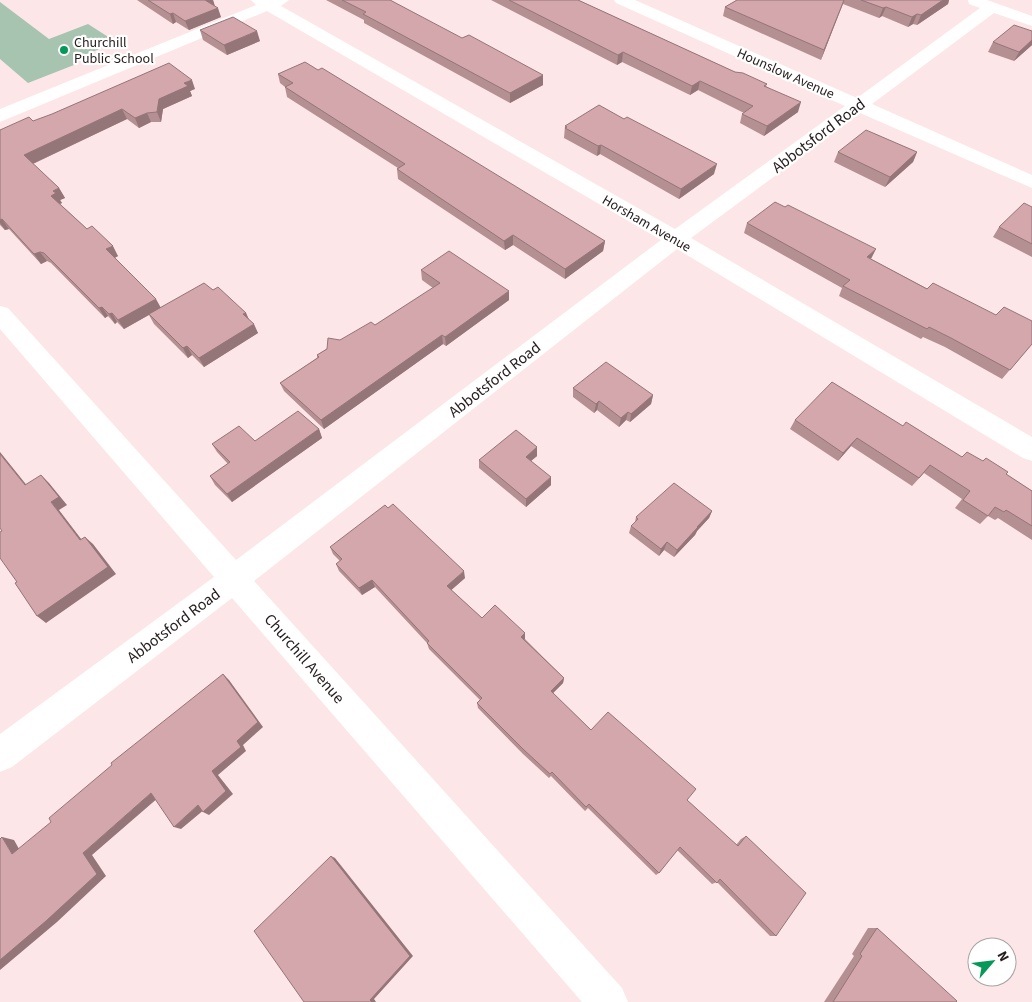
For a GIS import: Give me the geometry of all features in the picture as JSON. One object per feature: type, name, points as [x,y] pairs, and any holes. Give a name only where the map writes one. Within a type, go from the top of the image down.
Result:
[{"type":"street","name":"Hounslow Avenue","points":[[622,0],[1032,182]]},
{"type":"street","points":[[973,0],[1032,21]]},
{"type":"street","points":[[0,116],[269,2]]},
{"type":"street","name":"Horsham Avenue","points":[[269,2],[676,239],[1032,450]]},
{"type":"street","name":"Abbotsford Road","points":[[0,755],[676,239],[992,7]]},
{"type":"street","name":"Churchill Avenue","points":[[0,314],[608,1002]]},
{"type":"green space","points":[[0,2],[49,39],[88,24],[113,40],[111,44],[76,59],[79,63],[28,83],[0,59]]},
{"type":"building","points":[[148,0],[205,0],[218,8],[185,21]]},
{"type":"building","points":[[342,0],[390,0],[462,38],[469,35],[543,75],[510,93],[363,14],[366,12]]},
{"type":"building","points":[[509,0],[578,0],[735,72],[743,73],[767,84],[764,86],[801,102],[767,126],[742,114],[753,106],[700,81],[692,86],[623,52],[618,55]]},
{"type":"building","points":[[737,0],[844,0],[824,50],[725,7]]},
{"type":"building","points":[[861,0],[943,0],[921,15],[917,14],[912,17]]},
{"type":"building","points":[[233,17],[257,31],[224,45],[200,30]]},
{"type":"building","points":[[1014,25],[1032,31],[1032,40],[1019,52],[993,42]]},
{"type":"building","points":[[305,62],[318,70],[322,68],[605,241],[565,269],[513,235],[504,241],[397,169],[405,164],[285,87],[293,83],[278,74]]},
{"type":"building","points":[[169,63],[192,80],[184,83],[188,86],[159,99],[157,112],[147,113],[135,118],[122,109],[24,155],[59,188],[53,191],[56,193],[51,196],[87,229],[92,226],[113,246],[106,249],[156,299],[118,320],[112,313],[109,314],[102,307],[99,308],[44,253],[34,254],[2,219],[0,220],[0,130],[29,117],[33,121],[52,114]]},
{"type":"building","points":[[599,105],[624,119],[627,117],[717,164],[681,189],[601,145],[598,146],[565,128],[567,127],[565,126]]},
{"type":"building","points":[[866,130],[917,152],[890,177],[838,152]]},
{"type":"building","points":[[775,202],[785,207],[788,205],[876,249],[867,257],[927,289],[933,283],[996,315],[1004,307],[1032,321],[1032,344],[1010,370],[951,338],[929,327],[927,329],[843,286],[850,280],[747,223]]},
{"type":"building","points":[[1024,203],[1032,207],[1032,244],[999,227]]},
{"type":"building","points":[[449,251],[509,291],[445,337],[442,335],[321,420],[280,383],[319,357],[317,355],[327,349],[328,338],[340,340],[371,322],[375,325],[440,283],[421,270]]},
{"type":"building","points":[[204,283],[213,290],[218,287],[246,313],[243,314],[254,324],[199,358],[187,346],[183,348],[149,314]]},
{"type":"building","points":[[606,362],[653,395],[631,414],[628,412],[621,418],[599,401],[596,404],[573,388]]},
{"type":"building","points":[[832,382],[903,426],[906,422],[962,457],[967,452],[983,461],[986,458],[1008,472],[1006,474],[1032,491],[1032,526],[1006,510],[1004,512],[995,507],[988,516],[963,500],[970,491],[930,465],[919,478],[857,438],[843,453],[795,420]]},
{"type":"building","points":[[298,411],[319,429],[227,494],[210,476],[230,462],[212,444],[239,426],[255,441]]},
{"type":"building","points":[[516,430],[537,447],[526,457],[551,477],[526,499],[479,460]]},
{"type":"building","points":[[0,454],[25,485],[41,475],[59,497],[51,502],[80,540],[85,537],[108,567],[37,616],[0,558],[0,532],[2,531],[0,528]]},
{"type":"building","points":[[674,483],[712,511],[677,550],[667,542],[661,549],[631,526],[638,519],[636,517]]},
{"type":"building","points":[[393,504],[464,571],[447,586],[482,618],[495,605],[525,633],[521,637],[564,678],[551,691],[591,730],[608,712],[696,789],[687,800],[738,846],[746,836],[806,893],[776,936],[720,879],[717,883],[680,847],[659,873],[589,804],[586,807],[552,772],[550,774],[477,703],[482,698],[427,643],[429,641],[372,580],[359,588],[336,564],[342,559],[330,547],[385,505],[388,508]]},
{"type":"building","points":[[223,674],[258,722],[237,741],[241,747],[212,771],[226,791],[203,812],[198,805],[174,827],[151,793],[83,853],[97,874],[0,960],[0,839],[2,837],[12,854],[51,822],[49,818],[112,765],[111,763]]},
{"type":"building","points":[[331,856],[410,956],[370,1000],[372,1002],[304,1002],[254,931]]},
{"type":"building","points":[[877,928],[957,1001],[833,1002]]},
{"type":"place","name":"Churchill Public School","points":[[64,50]]}]
